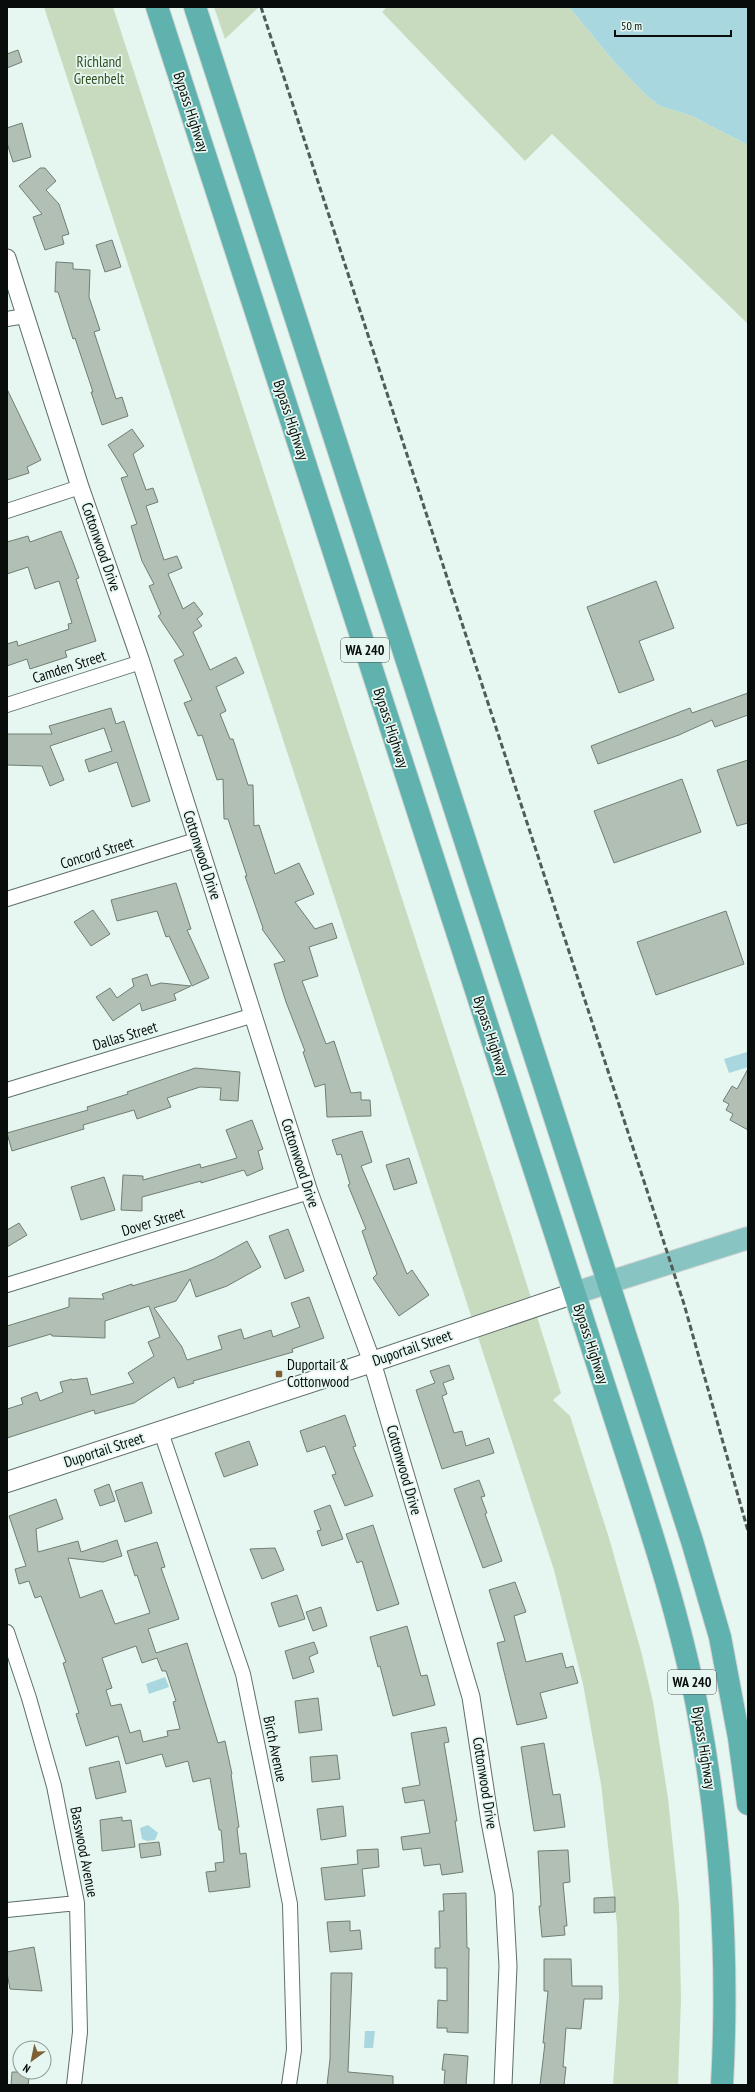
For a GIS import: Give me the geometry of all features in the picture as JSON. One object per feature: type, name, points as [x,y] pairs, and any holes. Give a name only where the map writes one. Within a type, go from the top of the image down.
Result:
[{"type":"highway","name":"Bypass Highway","points":[[157,7],[575,1293],[665,1575],[697,1705],[710,1783],[718,1858],[724,1950],[724,2034],[722,2085]]},
{"type":"highway","name":"WA 240","points":[[196,7],[692,1541],[720,1637],[739,1738],[748,1804]]},
{"type":"main road","name":"Duportail Street","points":[[7,1482],[372,1362],[575,1293],[748,1238]]},
{"type":"street","name":"Cottonwood Drive","points":[[7,258],[80,487],[141,662],[196,840],[254,1015],[309,1192],[372,1362],[471,1697],[490,1822],[504,1894],[508,1966],[503,2085]]},
{"type":"street","points":[[7,318],[25,316]]},
{"type":"street","points":[[7,510],[80,487]]},
{"type":"street","name":"Camden Street","points":[[7,705],[141,662]]},
{"type":"street","name":"Concord Street","points":[[7,899],[196,840]]},
{"type":"street","name":"Dallas Street","points":[[7,1090],[254,1015]]},
{"type":"street","name":"Dover Street","points":[[7,1285],[309,1192]]},
{"type":"street","name":"Birch Avenue","points":[[161,1432],[242,1674],[290,1904],[294,2050],[289,2085]]},
{"type":"street","name":"Basswood Avenue","points":[[7,1632],[29,1698],[54,1786],[77,1903],[80,2032],[74,2085]]},
{"type":"street","points":[[7,1910],[77,1903]]},
{"type":"green space","name":"Richland Greenbelt","points":[[44,7],[113,7],[516,1250],[561,1393],[553,1400],[570,1416],[609,1538],[641,1651],[653,1702],[668,1798],[679,1905],[681,1999],[678,2085],[613,2085],[619,1999],[617,1925],[601,1784],[583,1684],[554,1570]]},
{"type":"green space","points":[[214,7],[259,7],[225,39]]},
{"type":"green space","points":[[387,7],[569,7],[616,64],[647,96],[660,106],[692,116],[748,145],[748,324],[552,134],[525,161],[382,12]]},
{"type":"water","points":[[569,7],[748,7],[748,145],[692,116],[660,106],[647,96],[616,64]]},
{"type":"water","points":[[747,1052],[748,1067],[729,1073],[724,1059]]},
{"type":"water","points":[[165,1677],[169,1687],[149,1694],[146,1684]]},
{"type":"water","points":[[148,1825],[158,1833],[155,1840],[147,1841],[142,1839],[140,1828]]},
{"type":"water","points":[[365,2031],[375,2031],[373,2048],[364,2048]]},
{"type":"building","points":[[18,50],[22,62],[7,68],[7,54]]},
{"type":"building","points":[[22,123],[31,157],[13,162],[7,143],[7,128]]},
{"type":"building","points":[[40,168],[45,168],[56,181],[46,190],[59,204],[69,234],[62,236],[64,244],[45,250],[33,217],[42,214],[19,186]]},
{"type":"building","points":[[112,240],[121,267],[105,272],[96,245]]},
{"type":"building","points":[[56,262],[73,263],[73,269],[90,270],[89,297],[100,330],[94,332],[116,399],[122,397],[128,416],[102,425],[75,338],[73,339],[58,292],[55,292]]},
{"type":"building","points":[[7,389],[41,460],[27,467],[29,473],[7,480]]},
{"type":"building","points":[[132,429],[144,446],[133,454],[146,490],[153,488],[158,502],[146,506],[164,560],[177,556],[182,568],[168,574],[183,609],[194,602],[203,614],[197,619],[202,626],[193,632],[210,670],[236,657],[244,673],[216,687],[226,711],[220,714],[230,739],[233,739],[248,785],[253,785],[254,826],[259,825],[275,874],[299,863],[314,894],[295,902],[315,929],[332,923],[337,938],[309,947],[318,976],[302,981],[326,1044],[334,1041],[351,1093],[361,1092],[361,1100],[370,1100],[371,1116],[327,1117],[325,1084],[315,1087],[303,1052],[305,1051],[286,1002],[274,964],[285,961],[262,929],[263,928],[245,876],[247,876],[228,819],[224,819],[223,779],[217,780],[202,735],[198,736],[184,703],[192,700],[174,660],[184,655],[158,616],[161,614],[149,586],[154,584],[142,561],[131,526],[137,524],[121,478],[128,476],[108,445]]},
{"type":"building","points":[[61,531],[79,578],[76,579],[96,641],[65,651],[67,657],[30,669],[27,659],[7,666],[7,644],[17,641],[18,646],[69,629],[68,624],[72,623],[59,581],[35,589],[28,567],[7,574],[7,542],[28,536],[30,542]]},
{"type":"building","points":[[656,581],[674,628],[639,641],[654,680],[619,693],[587,607]]},
{"type":"building","points":[[748,693],[748,715],[715,727],[712,720],[679,735],[598,764],[591,746],[690,708],[692,713]]},
{"type":"building","points":[[111,708],[116,724],[124,721],[150,801],[132,807],[117,762],[89,772],[85,760],[112,751],[104,728],[50,746],[64,780],[50,786],[42,766],[7,765],[7,734],[52,734],[49,726]]},
{"type":"building","points":[[748,760],[748,823],[737,826],[717,770]]},
{"type":"building","points":[[682,779],[701,832],[614,863],[594,811]]},
{"type":"building","points":[[176,883],[191,929],[187,930],[209,978],[192,986],[169,936],[166,937],[157,911],[117,921],[111,900]]},
{"type":"building","points":[[93,910],[110,934],[91,946],[74,922]]},
{"type":"building","points":[[726,911],[744,964],[656,995],[637,942]]},
{"type":"building","points":[[147,974],[151,986],[161,983],[191,986],[174,994],[176,1000],[142,1011],[140,1003],[113,1021],[96,997],[110,988],[117,998],[134,986],[132,979]]},
{"type":"building","points":[[195,1068],[240,1072],[238,1101],[220,1100],[221,1088],[200,1087],[167,1098],[171,1107],[137,1119],[134,1110],[83,1125],[84,1129],[12,1151],[7,1133],[88,1110],[87,1107],[128,1094],[127,1092]]},
{"type":"building","points":[[748,1069],[748,1130],[730,1120],[733,1114],[726,1110],[729,1104],[723,1101],[732,1086],[737,1089]]},
{"type":"building","points":[[252,1120],[263,1149],[258,1151],[263,1169],[247,1176],[244,1170],[201,1183],[201,1181],[142,1197],[142,1211],[121,1210],[123,1175],[143,1176],[143,1180],[200,1164],[201,1168],[237,1158],[226,1130]]},
{"type":"building","points":[[362,1131],[372,1162],[361,1166],[407,1274],[412,1270],[429,1295],[399,1316],[373,1278],[377,1274],[362,1231],[366,1229],[348,1185],[350,1184],[341,1154],[337,1155],[332,1140]]},
{"type":"building","points":[[409,1158],[417,1183],[394,1190],[386,1165]]},
{"type":"building","points":[[104,1177],[115,1210],[81,1220],[71,1187]]},
{"type":"building","points":[[19,1223],[27,1235],[7,1247],[7,1230]]},
{"type":"building","points":[[288,1229],[304,1271],[285,1279],[269,1236]]},
{"type":"building","points":[[247,1241],[261,1267],[227,1286],[196,1297],[190,1279],[176,1301],[154,1308],[182,1347],[187,1360],[222,1349],[218,1336],[241,1329],[244,1339],[271,1330],[273,1337],[300,1327],[291,1303],[309,1297],[324,1338],[292,1349],[293,1352],[193,1381],[194,1383],[178,1388],[174,1377],[134,1403],[95,1414],[94,1410],[7,1438],[7,1409],[23,1404],[21,1398],[37,1392],[40,1401],[63,1392],[60,1382],[72,1379],[87,1378],[91,1395],[134,1383],[128,1373],[154,1356],[148,1342],[160,1337],[149,1306],[105,1321],[105,1338],[52,1336],[51,1334],[7,1347],[7,1326],[69,1307],[69,1298],[104,1299],[102,1294],[132,1284],[132,1286],[187,1270],[214,1259]]},
{"type":"building","points":[[449,1365],[454,1379],[443,1383],[447,1394],[442,1396],[454,1433],[462,1431],[466,1446],[489,1438],[494,1453],[442,1469],[416,1390],[435,1383],[430,1371]]},
{"type":"building","points":[[345,1415],[356,1446],[353,1447],[373,1496],[345,1506],[332,1475],[336,1474],[325,1446],[307,1452],[300,1431]]},
{"type":"building","points":[[249,1441],[258,1465],[224,1477],[215,1453]]},
{"type":"building","points":[[479,1480],[485,1496],[481,1497],[487,1513],[485,1514],[502,1561],[483,1568],[454,1489]]},
{"type":"building","points":[[142,1482],[152,1513],[125,1522],[115,1491]]},
{"type":"building","points":[[109,1484],[115,1501],[100,1506],[94,1490]]},
{"type":"building","points":[[56,1499],[63,1519],[36,1529],[38,1552],[78,1541],[81,1552],[117,1540],[122,1556],[103,1562],[68,1558],[80,1598],[102,1590],[115,1624],[150,1613],[127,1551],[157,1542],[165,1567],[161,1568],[179,1619],[148,1629],[156,1653],[187,1643],[218,1743],[225,1741],[232,1774],[239,1827],[237,1828],[240,1854],[246,1853],[250,1887],[209,1892],[206,1872],[216,1871],[215,1863],[224,1862],[221,1830],[219,1830],[210,1778],[193,1782],[188,1761],[166,1767],[162,1754],[126,1764],[118,1736],[86,1746],[76,1714],[79,1713],[63,1663],[66,1662],[41,1596],[35,1598],[29,1581],[19,1584],[15,1569],[26,1566],[9,1516]],"holes":[[[136,1646],[142,1663],[157,1658],[162,1671],[166,1671],[176,1701],[173,1702],[180,1729],[167,1731],[168,1736],[143,1742],[140,1730],[130,1733],[121,1704],[111,1706],[106,1690],[112,1688],[102,1658]]]},
{"type":"building","points":[[330,1505],[343,1539],[322,1546],[317,1531],[321,1530],[314,1511]]},
{"type":"building","points":[[373,1525],[399,1604],[377,1611],[362,1561],[357,1563],[346,1534]]},
{"type":"building","points":[[275,1548],[284,1570],[262,1579],[250,1549]]},
{"type":"building","points":[[515,1582],[526,1612],[514,1616],[526,1662],[562,1653],[566,1668],[573,1666],[578,1683],[540,1693],[547,1718],[517,1725],[497,1643],[505,1641],[489,1590]]},
{"type":"building","points":[[297,1595],[305,1619],[279,1627],[271,1603]]},
{"type":"building","points":[[321,1607],[327,1626],[313,1631],[306,1612]]},
{"type":"building","points":[[407,1626],[421,1676],[427,1675],[435,1705],[393,1716],[380,1666],[378,1667],[370,1637]]},
{"type":"building","points":[[314,1642],[318,1653],[309,1657],[314,1672],[293,1679],[285,1651]]},
{"type":"building","points":[[318,1698],[322,1730],[299,1733],[295,1701]]},
{"type":"building","points":[[446,1727],[449,1742],[444,1743],[457,1821],[455,1821],[463,1872],[442,1875],[440,1864],[424,1866],[421,1848],[403,1850],[401,1837],[430,1833],[424,1800],[405,1803],[402,1788],[420,1785],[411,1733]]},
{"type":"building","points":[[544,1743],[553,1795],[560,1794],[565,1827],[534,1831],[521,1747]]},
{"type":"building","points":[[337,1755],[340,1779],[312,1782],[310,1757]]},
{"type":"building","points":[[119,1761],[126,1792],[96,1799],[89,1768]]},
{"type":"building","points":[[343,1806],[346,1836],[321,1840],[317,1809]]},
{"type":"building","points":[[122,1817],[122,1821],[131,1820],[135,1847],[102,1851],[100,1820]]},
{"type":"building","points":[[159,1842],[161,1855],[141,1858],[139,1844]]},
{"type":"building","points":[[378,1849],[379,1867],[362,1869],[365,1896],[325,1900],[321,1868],[358,1864],[357,1850]]},
{"type":"building","points":[[568,1850],[570,1882],[563,1883],[567,1926],[564,1926],[565,1935],[542,1937],[539,1906],[541,1906],[538,1851]]},
{"type":"building","points":[[466,1893],[467,1948],[469,1948],[468,2033],[447,2032],[447,2028],[437,2028],[438,2000],[447,2001],[447,1968],[435,1968],[435,1948],[440,1948],[439,1911],[444,1911],[443,1894]]},
{"type":"building","points":[[615,1897],[615,1912],[594,1913],[594,1898]]},
{"type":"building","points":[[350,1921],[350,1931],[360,1930],[362,1949],[330,1952],[327,1922]]},
{"type":"building","points":[[34,1947],[42,1991],[10,1989],[7,1973],[7,1952]]},
{"type":"building","points":[[544,1959],[571,1959],[572,1986],[602,1986],[602,1999],[584,1999],[581,2029],[566,2028],[563,2067],[566,2067],[564,2085],[540,2085],[545,2043],[543,2043],[548,1991],[544,1991]]},
{"type":"building","points":[[331,1973],[352,1973],[348,2072],[393,2076],[393,2085],[327,2085],[330,2059]]},
{"type":"building","points":[[444,2054],[468,2056],[466,2085],[444,2085],[445,2070],[442,2070]]},
{"type":"building","points":[[12,2072],[12,2080],[29,2080],[28,2085],[11,2085]]},
{"type":"railway","points":[[261,7],[684,1304],[748,1531]]},
{"type":"place","name":"Duportail & Cottonwood","points":[[279,1374]]}]
